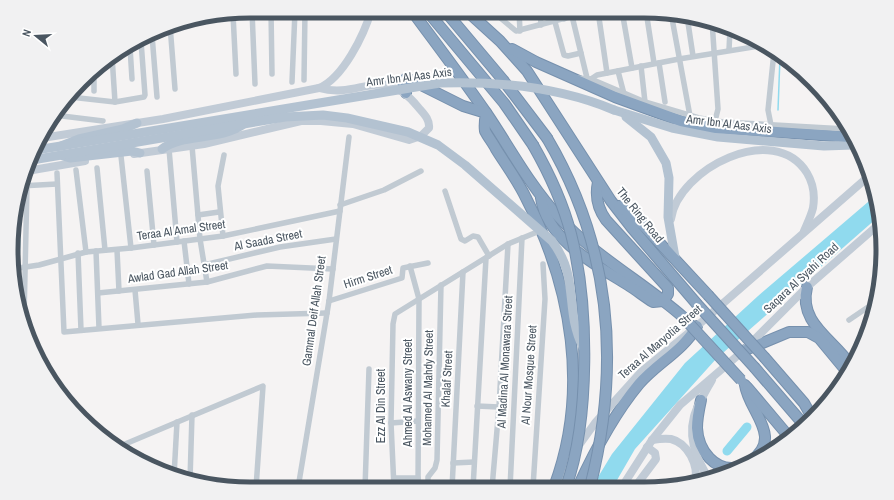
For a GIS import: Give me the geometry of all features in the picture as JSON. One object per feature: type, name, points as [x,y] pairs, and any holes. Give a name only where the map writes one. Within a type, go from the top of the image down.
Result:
[{"type":"highway","points":[[417,18],[486,113],[540,194],[558,216],[579,237],[664,300],[683,317],[743,382],[786,433]]},
{"type":"highway","points":[[433,18],[504,103],[533,145],[554,187],[571,234],[581,301],[583,347],[580,428],[567,482]]},
{"type":"highway","points":[[451,18],[503,80],[547,138],[568,178],[579,204],[602,278],[607,320],[608,359],[605,408],[600,446],[591,482]]},
{"type":"highway","name":"The Ring Road","points":[[475,18],[500,41],[536,82],[598,182],[632,228],[801,421]]},
{"type":"highway","points":[[500,41],[536,62],[571,78],[652,112],[693,124],[728,129],[847,138]]},
{"type":"highway","points":[[406,93],[402,82],[407,78],[463,106],[486,113]]},
{"type":"highway","points":[[486,113],[486,131],[525,196],[542,230],[565,301],[573,350],[573,400],[564,455],[556,482]]},
{"type":"highway","points":[[598,182],[597,197],[603,216],[668,288],[669,292],[664,300]]},
{"type":"highway","points":[[611,201],[639,221],[675,257],[804,403],[809,413]]},
{"type":"highway","points":[[807,286],[805,303],[809,317],[847,362]]},
{"type":"highway","points":[[580,482],[602,441],[631,394],[657,366],[685,343],[697,326]]},
{"type":"highway","points":[[743,351],[789,332],[808,332],[819,338],[844,368]]},
{"type":"highway","points":[[743,382],[750,401],[764,428],[768,440],[767,447]]},
{"type":"highway","points":[[700,400],[697,428],[700,441],[706,454],[713,462],[726,467]]},
{"type":"highway","points":[[804,403],[813,408]]},
{"type":"highway","points":[[761,451],[763,448],[764,428]]},
{"type":"main road","points":[[319,88],[331,81],[351,56],[364,31],[369,18]]},
{"type":"main road","name":"Amr Ibn Al Aas Axis","points":[[37,158],[60,150],[440,83],[469,82],[547,89],[575,95],[614,110],[672,128],[718,137],[824,146],[851,145]]},
{"type":"main road","points":[[32,170],[140,152],[192,146],[287,123],[310,121],[353,124],[405,140],[413,140],[429,130],[430,124],[406,93],[399,88],[386,84],[340,91],[319,88],[137,123],[47,137]]},
{"type":"main road","points":[[614,110],[628,118],[651,137],[666,163],[669,178],[668,217],[675,257]]},
{"type":"main road","name":"Amr Ibn Al Aas Axis","points":[[41,150],[60,150],[300,116],[347,118],[408,132],[430,140],[446,150],[531,222],[556,247],[564,261],[569,275],[575,328],[583,347]]},
{"type":"main road","points":[[137,123],[123,129],[79,139],[60,150],[70,158],[132,151],[140,152]]},
{"type":"main road","points":[[166,149],[172,144],[229,132],[244,124]]},
{"type":"main road","points":[[670,232],[672,211],[678,198],[689,184],[727,159],[748,152],[763,151],[785,154],[792,157],[804,169],[808,176],[812,187],[814,200],[813,208],[804,233]]},
{"type":"main road","points":[[804,233],[865,179]]},
{"type":"main road","name":"Saqara Al Syahi Road","points":[[743,351],[807,286],[875,228]]},
{"type":"main road","name":"Teraa Al Maryotia Street","points":[[558,482],[577,448],[614,400],[651,363],[697,326],[804,233]]},
{"type":"main road","points":[[625,482],[649,443],[680,405],[743,351]]},
{"type":"main road","points":[[705,474],[695,451],[692,435],[693,418],[700,400],[716,374]]},
{"type":"main road","points":[[649,443],[670,439],[685,447],[695,467],[695,476]]},
{"type":"main road","points":[[639,482],[656,459],[656,454],[649,443]]},
{"type":"street","points":[[233,18],[236,74]]},
{"type":"street","points":[[252,18],[255,84]]},
{"type":"street","points":[[271,18],[272,74]]},
{"type":"street","points":[[292,82],[295,18]]},
{"type":"street","points":[[304,80],[305,18]]},
{"type":"street","points":[[501,18],[513,30],[520,31],[564,19]]},
{"type":"street","points":[[520,18],[520,31]]},
{"type":"street","points":[[540,18],[541,25]]},
{"type":"street","points":[[577,18],[581,53],[589,78],[624,94],[690,116],[715,121],[842,129]]},
{"type":"street","points":[[599,18],[607,73]]},
{"type":"street","points":[[623,18],[632,68]]},
{"type":"street","points":[[647,18],[665,102]]},
{"type":"street","points":[[672,20],[690,116]]},
{"type":"street","points":[[554,22],[564,55],[568,56],[581,53]]},
{"type":"street","points":[[688,22],[693,56]]},
{"type":"street","points":[[712,28],[718,109],[715,121]]},
{"type":"street","points":[[171,32],[175,89]]},
{"type":"street","points":[[729,50],[730,35]]},
{"type":"street","points":[[152,40],[157,97]]},
{"type":"street","points":[[75,98],[115,102],[142,98],[145,94],[141,45]]},
{"type":"street","points":[[571,78],[589,78],[679,58],[755,46]]},
{"type":"street","points":[[130,51],[132,80]]},
{"type":"street","points":[[772,125],[768,110],[773,57]]},
{"type":"street","points":[[112,63],[115,102]]},
{"type":"street","points":[[641,66],[645,102]]},
{"type":"street","points":[[618,71],[624,94]]},
{"type":"street","points":[[94,79],[94,91]]},
{"type":"street","points":[[61,116],[103,121]]},
{"type":"street","name":"Gammal Deif Allah Street","points":[[299,482],[329,302],[349,137]]},
{"type":"street","points":[[192,146],[200,239],[207,282]]},
{"type":"street","points":[[166,149],[177,242]]},
{"type":"street","points":[[223,236],[219,212],[218,178],[224,155]]},
{"type":"street","points":[[121,156],[131,248]]},
{"type":"street","points":[[97,168],[105,250]]},
{"type":"street","points":[[76,170],[86,252]]},
{"type":"street","points":[[148,171],[154,245]]},
{"type":"street","name":"Teraa Al Amal Street","points":[[18,269],[78,253],[118,250],[223,236],[340,208],[420,171]]},
{"type":"street","points":[[57,174],[63,329],[66,332],[138,324],[280,314],[326,313]]},
{"type":"street","points":[[27,186],[57,184]]},
{"type":"street","points":[[24,304],[27,186]]},
{"type":"street","points":[[445,190],[461,239],[465,241],[473,236],[478,237],[487,257],[473,482]]},
{"type":"street","points":[[198,215],[219,212]]},
{"type":"street","points":[[419,299],[508,244],[542,230]]},
{"type":"street","name":"Al Madina Al Monawara Street","points":[[510,482],[522,238]]},
{"type":"street","name":"Al Saada Street","points":[[204,265],[280,247],[336,240]]},
{"type":"street","points":[[184,241],[189,284]]},
{"type":"street","points":[[493,482],[499,407],[508,244]]},
{"type":"street","points":[[118,250],[119,291]]},
{"type":"street","points":[[96,251],[99,328]]},
{"type":"street","points":[[78,253],[81,330]]},
{"type":"street","name":"Hirm Street","points":[[329,302],[402,278],[403,269],[428,262]]},
{"type":"street","name":"Al Nour Mosque Street","points":[[534,482],[545,299],[543,264]]},
{"type":"street","name":"Awlad Gad Allah Street","points":[[98,293],[207,282],[267,266],[333,269]]},
{"type":"street","name":"Ahmed Al Aswany Street","points":[[410,266],[419,299],[418,482]]},
{"type":"street","name":"Khalaf Street","points":[[452,482],[463,272]]},
{"type":"street","name":"Mohamed Al Mahdy Street","points":[[428,482],[428,477],[436,468],[437,460],[442,285]]},
{"type":"street","points":[[136,290],[138,324]]},
{"type":"street","name":"Ezz Al Din Street","points":[[394,482],[391,423],[393,324],[396,314],[419,299]]},
{"type":"street","points":[[849,320],[868,311]]},
{"type":"street","points":[[365,482],[369,369]]},
{"type":"street","points":[[124,445],[263,386],[256,482]]},
{"type":"street","points":[[477,406],[499,407]]},
{"type":"street","points":[[190,474],[192,415]]},
{"type":"street","points":[[174,470],[177,422]]},
{"type":"street","points":[[391,423],[418,422]]},
{"type":"street","points":[[453,463],[474,462]]},
{"type":"street","points":[[394,478],[418,478]]},
{"type":"water","points":[[871,200],[874,221],[716,359],[635,449],[616,482],[595,482],[612,454],[685,363],[758,296]]},
{"type":"waterway","points":[[778,110],[780,62]]},
{"type":"waterway","points":[[19,266],[20,218]]},
{"type":"waterway","points":[[727,451],[747,427]]}]
